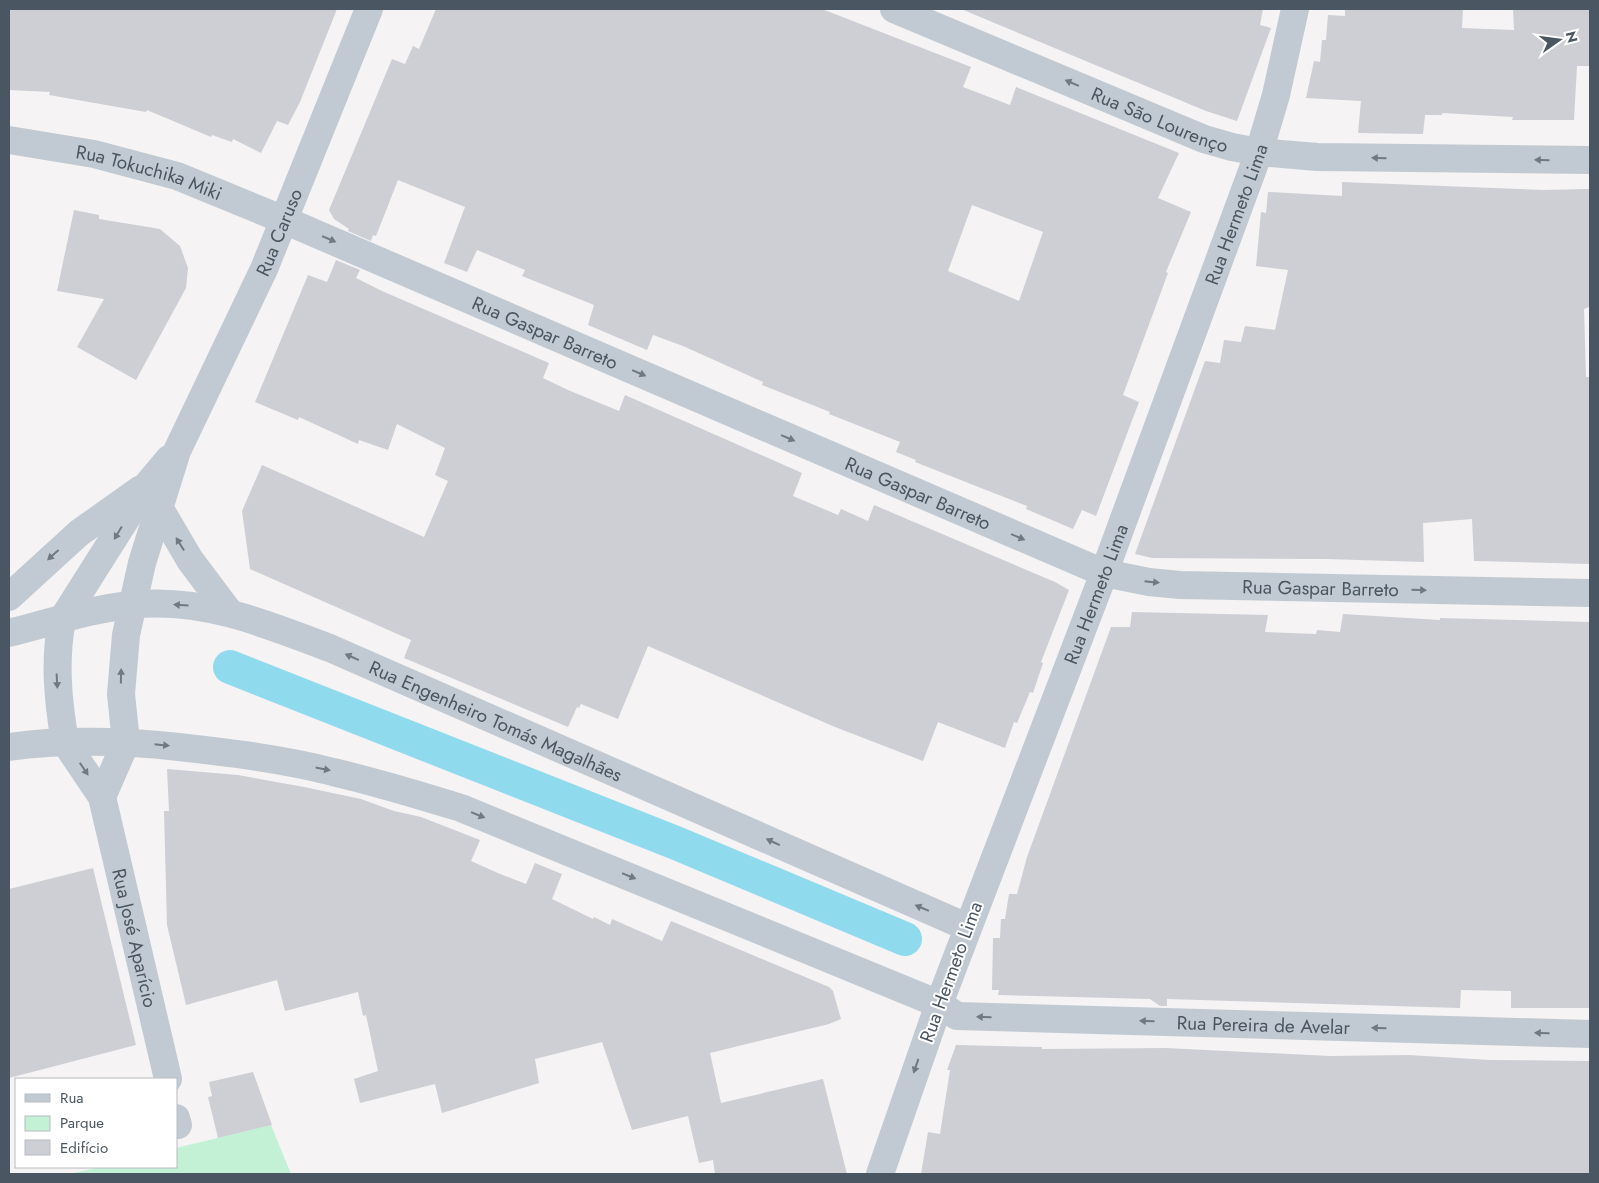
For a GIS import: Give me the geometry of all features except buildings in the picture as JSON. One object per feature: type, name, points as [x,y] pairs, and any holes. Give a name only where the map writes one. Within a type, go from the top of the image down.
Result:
[{"type":"street","name":"Rua Caruso","points":[[125,730],[122,670],[131,604],[177,451],[237,328],[284,220],[369,9]]},
{"type":"street","name":"Rua São Lourenço","points":[[894,9],[1204,139],[1232,147],[1260,152],[1317,157],[1590,160]]},
{"type":"street","name":"Rua Hermeto Lima","points":[[880,1174],[967,927],[1104,573],[1260,152],[1276,94],[1295,9]]},
{"type":"street","name":"Rua Tokuchika Miki","points":[[9,140],[94,154],[177,176],[284,220]]},
{"type":"street","name":"Rua Gaspar Barreto","points":[[284,220],[1104,573],[1149,582],[1180,585],[1590,593]]},
{"type":"street","name":"Rua Caruso","points":[[60,629],[148,484],[177,451]]},
{"type":"street","points":[[9,596],[79,532],[148,484]]},
{"type":"street","points":[[160,509],[190,560],[229,612]]},
{"type":"street","name":"Rua Engenheiro Tomás Magalhães","points":[[9,633],[60,629],[131,604],[182,604],[229,612],[341,652],[967,927]]},
{"type":"street","points":[[60,629],[57,676],[63,732]]},
{"type":"street","points":[[102,797],[125,730]]},
{"type":"street","points":[[9,748],[63,732],[125,730],[332,771],[461,808],[939,1004]]},
{"type":"street","name":"Rua José Aparício","points":[[63,732],[102,797],[168,1078]]},
{"type":"street","name":"Rua Pereira de Avelar","points":[[939,1004],[957,1016],[1590,1034]]},
{"type":"green space","points":[[271,1125],[291,1174],[70,1174],[96,1168],[178,1168],[178,1148]]},
{"type":"waterway","points":[[230,667],[676,843],[905,939]]}]
